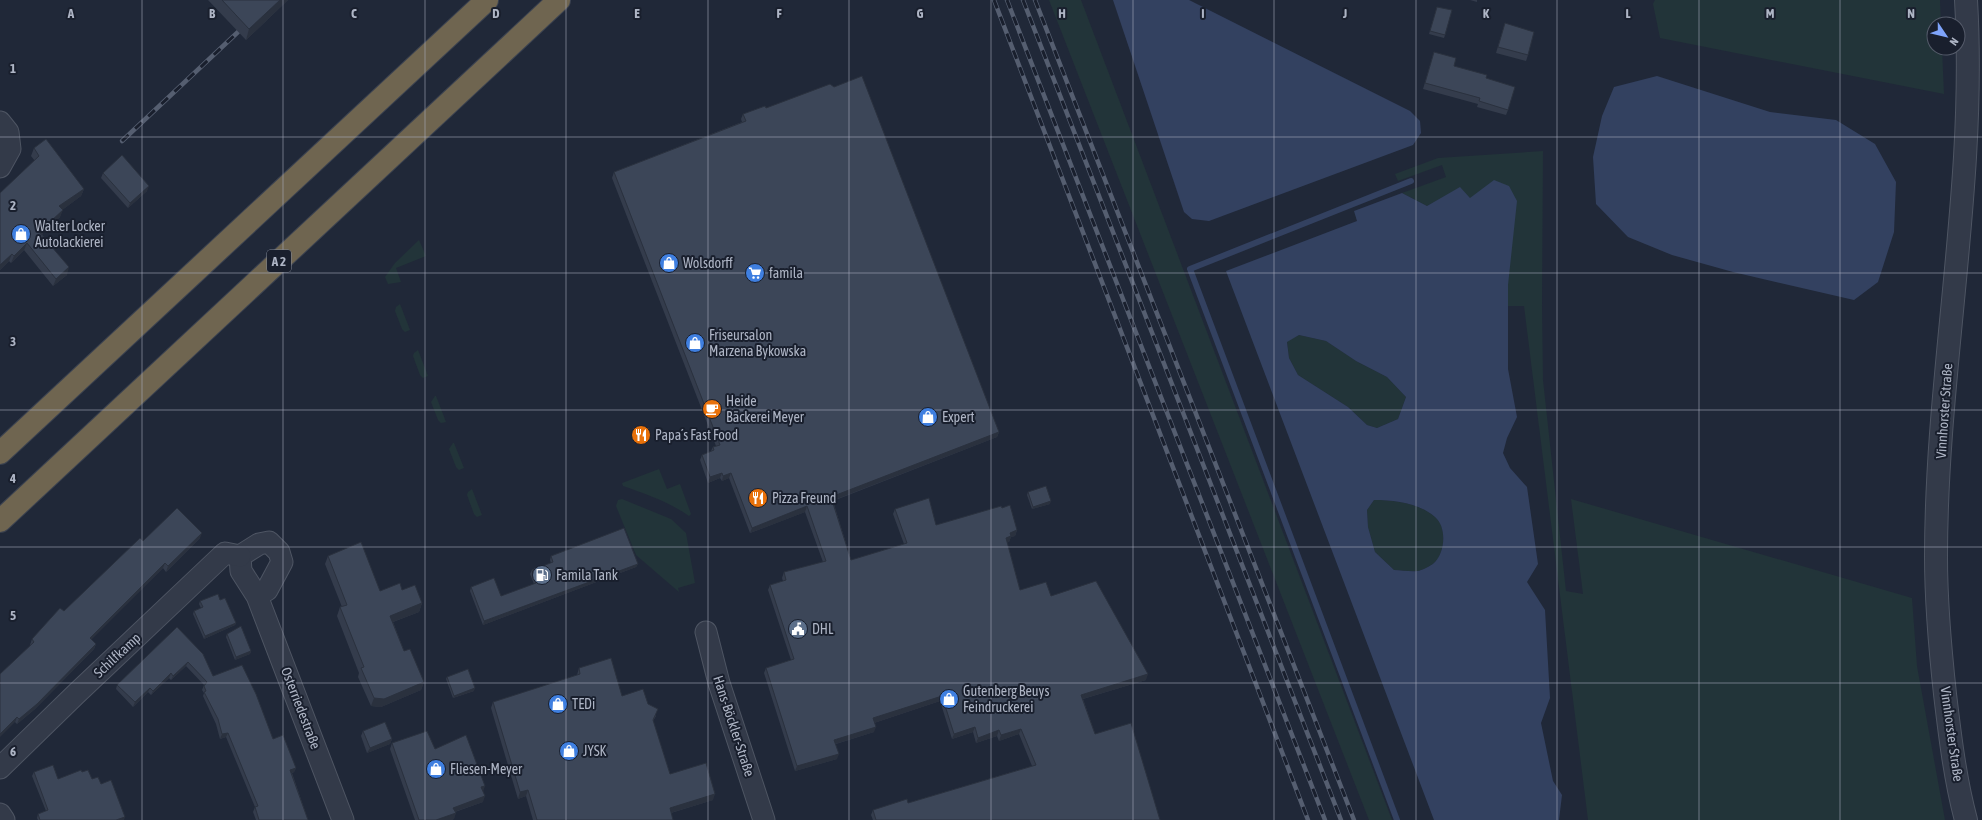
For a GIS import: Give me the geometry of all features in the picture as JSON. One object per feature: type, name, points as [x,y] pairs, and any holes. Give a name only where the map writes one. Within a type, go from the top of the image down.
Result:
[{"type":"highway","points":[[0,454],[487,0]]},
{"type":"highway","name":"A 2","points":[[0,522],[559,0]]},
{"type":"street","name":"Vinnhorster Straße","points":[[1966,0],[1968,102],[1960,226],[1939,478],[1936,557],[1941,650],[1950,734],[1966,820]]},
{"type":"street","points":[[0,122],[8,132],[10,149],[1,166]]},
{"type":"street","points":[[240,556],[259,544],[269,542],[279,552],[282,562],[277,574],[267,590],[257,596]]},
{"type":"street","name":"Schilfkamp","points":[[0,768],[225,553],[240,556]]},
{"type":"street","name":"Osterriedestraße","points":[[240,556],[241,571],[257,596],[343,820]]},
{"type":"street","name":"Hans-Böckler-Straße","points":[[706,632],[719,683],[764,820]]},
{"type":"street","points":[[0,814],[4,820]]},
{"type":"shaded area","points":[[1049,0],[1081,0],[1392,820],[1369,820]]},
{"type":"shaded area","points":[[1655,0],[1940,0],[1941,16],[1926,16],[1926,56],[1942,56],[1944,94],[1660,38],[1653,4]]},
{"type":"shaded area","points":[[1543,151],[1543,380],[1566,591],[1583,594],[1571,499],[1912,598],[1917,666],[1945,820],[1588,820],[1524,306],[1508,306],[1508,285],[1470,198],[1460,188],[1427,206],[1402,193],[1446,177],[1442,165],[1398,181],[1395,174],[1438,158]]},
{"type":"shaded area","points":[[419,240],[426,256],[396,268],[401,282],[388,284],[385,277],[395,263]]},
{"type":"shaded area","points":[[400,304],[410,330],[405,332],[402,329],[395,311],[396,307]]},
{"type":"shaded area","points":[[1299,335],[1326,341],[1356,361],[1387,377],[1406,397],[1398,419],[1377,428],[1367,425],[1348,407],[1298,375],[1289,358],[1287,341]]},
{"type":"shaded area","points":[[418,350],[428,376],[423,378],[420,375],[413,356]]},
{"type":"shaded area","points":[[435,396],[446,422],[441,423],[438,420],[431,402]]},
{"type":"shaded area","points":[[453,443],[464,468],[459,470],[456,467],[449,449]]},
{"type":"shaded area","points":[[659,469],[667,489],[680,484],[691,514],[689,516],[665,502],[623,486],[622,483]]},
{"type":"shaded area","points":[[472,489],[482,515],[477,517],[474,514],[467,495]]},
{"type":"shaded area","points":[[622,499],[671,519],[686,533],[695,583],[678,588],[679,592],[636,555],[616,506],[618,500]]},
{"type":"shaded area","points":[[1374,500],[1414,505],[1429,512],[1439,521],[1443,533],[1443,546],[1435,562],[1418,571],[1394,570],[1375,552],[1368,527],[1367,510]]},
{"type":"water","points":[[1113,0],[1189,0],[1410,111],[1420,121],[1421,133],[1413,145],[1209,221],[1192,219],[1184,212]]},
{"type":"water","points":[[1657,76],[1770,112],[1836,120],[1875,144],[1896,182],[1894,232],[1878,282],[1854,300],[1733,272],[1672,255],[1628,237],[1596,204],[1593,157],[1602,116],[1614,87]]},
{"type":"water","points":[[1494,180],[1509,186],[1517,201],[1508,285],[1508,369],[1517,417],[1507,438],[1503,453],[1510,468],[1527,487],[1538,564],[1527,582],[1545,610],[1550,698],[1541,723],[1553,781],[1562,795],[1559,820],[1434,820],[1226,271],[1357,221],[1354,211],[1402,193],[1427,206],[1460,187],[1470,198]],"holes":[[[1299,335],[1326,341],[1356,361],[1387,377],[1406,397],[1398,419],[1377,428],[1367,425],[1348,407],[1298,375],[1289,358],[1287,342]],[[1374,500],[1414,505],[1429,512],[1439,521],[1443,533],[1443,546],[1435,562],[1418,571],[1394,570],[1375,552],[1368,527],[1367,510]]]},
{"type":"building","points":[[222,0],[280,0],[249,29]]},
{"type":"building","points":[[1437,7],[1452,10],[1445,35],[1430,31]]},
{"type":"building","points":[[1505,23],[1534,32],[1528,55],[1498,47]]},
{"type":"building","points":[[1434,52],[1456,58],[1454,66],[1487,75],[1486,78],[1515,87],[1508,110],[1479,101],[1480,98],[1425,83]]},
{"type":"building","points":[[862,76],[999,432],[831,497],[851,560],[907,543],[895,509],[929,498],[936,525],[1001,506],[1002,508],[1010,505],[1017,530],[1010,533],[1011,536],[1006,538],[1020,590],[1046,582],[1051,596],[1096,581],[1148,674],[1081,695],[1095,734],[1131,723],[1160,820],[876,820],[873,810],[907,799],[908,803],[1036,765],[1021,729],[1001,735],[999,730],[978,738],[975,727],[954,734],[942,696],[873,718],[876,727],[834,740],[839,754],[797,766],[766,668],[794,659],[770,585],[786,580],[784,572],[826,561],[807,506],[752,528],[731,473],[723,476],[722,473],[710,477],[702,455],[714,450],[713,447],[720,445],[614,172],[746,121],[743,114],[765,106],[766,108],[830,84],[834,87]]},
{"type":"building","points":[[46,139],[84,189],[59,206],[63,210],[39,232],[69,267],[56,279],[27,243],[14,256],[12,254],[0,265],[0,193],[39,156],[34,148]]},
{"type":"building","points":[[122,155],[149,186],[130,203],[103,173]]},
{"type":"building","points":[[1046,486],[1051,501],[1033,507],[1028,492]]},
{"type":"building","points":[[177,508],[202,533],[168,566],[165,563],[90,638],[96,644],[37,704],[19,719],[17,717],[0,734],[0,674],[34,642],[32,639],[60,608],[64,611],[140,538],[143,541]]},
{"type":"building","points":[[624,528],[638,564],[484,621],[471,587],[494,578],[501,596],[536,583],[532,570],[553,562],[551,556]]},
{"type":"building","points":[[361,542],[380,591],[400,583],[402,590],[415,585],[422,603],[390,616],[404,651],[410,649],[424,682],[384,699],[374,698],[361,668],[364,667],[340,607],[347,605],[328,556]]},
{"type":"building","points":[[218,594],[220,600],[225,598],[236,623],[205,636],[194,611],[203,607],[200,601]]},
{"type":"building","points":[[241,626],[251,651],[236,657],[227,634]]},
{"type":"building","points":[[177,627],[203,654],[213,676],[242,665],[256,694],[273,739],[283,735],[296,768],[290,770],[308,820],[259,820],[255,807],[258,806],[228,733],[222,734],[218,719],[204,692],[206,691],[204,686],[207,682],[188,662],[173,676],[171,673],[153,691],[150,688],[135,702],[117,685]]},
{"type":"building","points":[[611,658],[622,696],[643,689],[648,704],[658,709],[653,720],[670,774],[706,763],[715,794],[670,808],[673,820],[537,820],[528,790],[520,792],[493,702],[580,674],[579,668]]},
{"type":"building","points":[[468,669],[475,688],[454,696],[447,677]]},
{"type":"building","points":[[385,722],[392,739],[370,748],[363,731]]},
{"type":"building","name":"Fliesen-Meyer","points":[[427,731],[435,749],[466,735],[485,786],[481,787],[485,796],[453,808],[456,813],[436,820],[419,820],[392,743]]},
{"type":"building","points":[[53,765],[58,779],[81,770],[82,772],[88,770],[92,779],[98,777],[101,784],[111,780],[125,817],[116,820],[40,820],[38,814],[48,810],[34,772]]},
{"type":"waterway","points":[[1397,820],[1190,269],[1411,181]]},
{"type":"railway","points":[[994,0],[1308,820]]},
{"type":"railway","points":[[1007,0],[1325,820]]},
{"type":"railway","points":[[1023,0],[1341,820]]},
{"type":"railway","points":[[1035,0],[1354,820]]},
{"type":"railway","points":[[122,141],[238,32]]},
{"type":"place","name":"Walter Locker Autolackierei","points":[[21,234]]},
{"type":"place","name":"Wolsdorff","points":[[669,263]]},
{"type":"place","name":"famila","points":[[755,273]]},
{"type":"place","name":"Friseursalon Marzena Bykowska","points":[[695,343]]},
{"type":"place","name":"Heide Bäckerei Meyer","points":[[712,409]]},
{"type":"place","name":"Expert","points":[[928,417]]},
{"type":"place","name":"Papa´s Fast Food","points":[[641,435]]},
{"type":"place","name":"Pizza Freund","points":[[758,498]]},
{"type":"place","name":"Famila Tank","points":[[542,575]]},
{"type":"place","name":"DHL","points":[[798,629]]},
{"type":"place","name":"Gutenberg Beuys Feindruckerei","points":[[949,699]]},
{"type":"place","name":"TEDi","points":[[558,704]]},
{"type":"place","name":"JYSK","points":[[569,751]]},
{"type":"place","name":"Fliesen-Meyer","points":[[436,769]]}]
